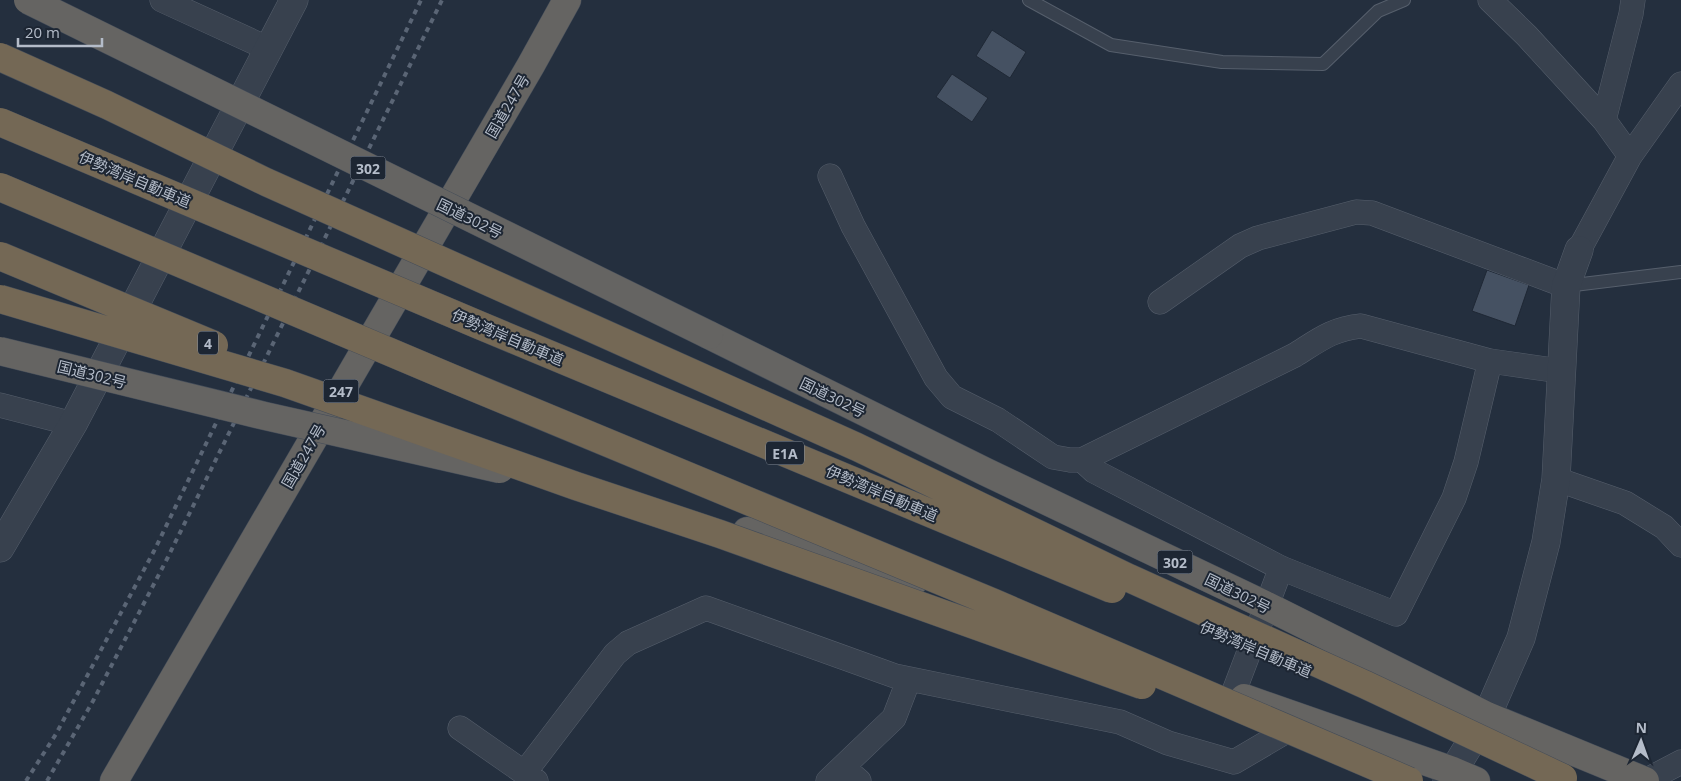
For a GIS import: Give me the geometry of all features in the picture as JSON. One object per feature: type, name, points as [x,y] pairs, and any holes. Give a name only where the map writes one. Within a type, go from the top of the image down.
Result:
[{"type":"highway","name":"国道302号","points":[[28,0],[986,472],[1267,606],[1487,716],[1645,781]]},
{"type":"highway","name":"国道247号","points":[[114,781],[567,0]]},
{"type":"highway","points":[[0,58],[107,105],[266,182],[857,447],[1130,578],[1567,779]]},
{"type":"highway","name":"伊勢湾岸自動車道","points":[[0,122],[479,325],[1567,779]]},
{"type":"highway","points":[[0,187],[449,377],[994,603],[1409,781]]},
{"type":"highway","name":"4","points":[[0,256],[417,428]]},
{"type":"highway","points":[[0,299],[285,383],[417,428],[576,486],[729,537],[1404,781]]},
{"type":"highway","name":"国道302号","points":[[0,351],[266,416],[672,509],[1065,625],[1233,694],[1458,778]]},
{"type":"street","points":[[162,0],[269,49]]},
{"type":"street","points":[[0,548],[73,424],[294,0]]},
{"type":"street","points":[[1604,120],[1633,0]]},
{"type":"street","points":[[1494,1],[1604,120],[1630,156]]},
{"type":"street","points":[[1458,778],[1521,638],[1550,521],[1556,479],[1560,371],[1566,286],[1579,250],[1630,156],[1681,84]]},
{"type":"street","points":[[830,176],[852,226],[936,378],[952,397],[998,420],[1053,457],[1082,460],[1295,355],[1327,334],[1343,328],[1361,326],[1490,361],[1560,371]]},
{"type":"street","points":[[1160,302],[1240,246],[1258,238],[1356,212],[1372,213],[1566,286]]},
{"type":"street","points":[[1082,460],[1094,471],[1280,568],[1396,614],[1454,498],[1466,462],[1490,361]]},
{"type":"street","points":[[0,405],[73,424]]},
{"type":"street","points":[[1556,479],[1625,503],[1664,527],[1681,545]]},
{"type":"street","points":[[1233,694],[1280,568]]},
{"type":"street","points":[[460,728],[531,777],[615,654],[628,643],[706,608],[895,676],[1120,722],[1168,743],[1234,762],[1306,720]]},
{"type":"street","points":[[843,776],[894,718],[909,679]]},
{"type":"street","points":[[1645,781],[1681,762]]},
{"type":"lane","points":[[1029,0],[1111,45],[1222,62],[1322,64],[1378,11],[1404,0]]},
{"type":"lane","points":[[1566,286],[1681,272]]},
{"type":"building","points":[[992,30],[1026,52],[1010,78],[976,56]]},
{"type":"building","points":[[952,74],[988,98],[972,122],[936,97]]},
{"type":"building","points":[[1487,270],[1529,285],[1515,326],[1472,311]]},
{"type":"railway","points":[[26,781],[56,734],[154,551],[421,0]]},
{"type":"railway","points":[[47,781],[93,701],[168,557],[442,0]]}]
